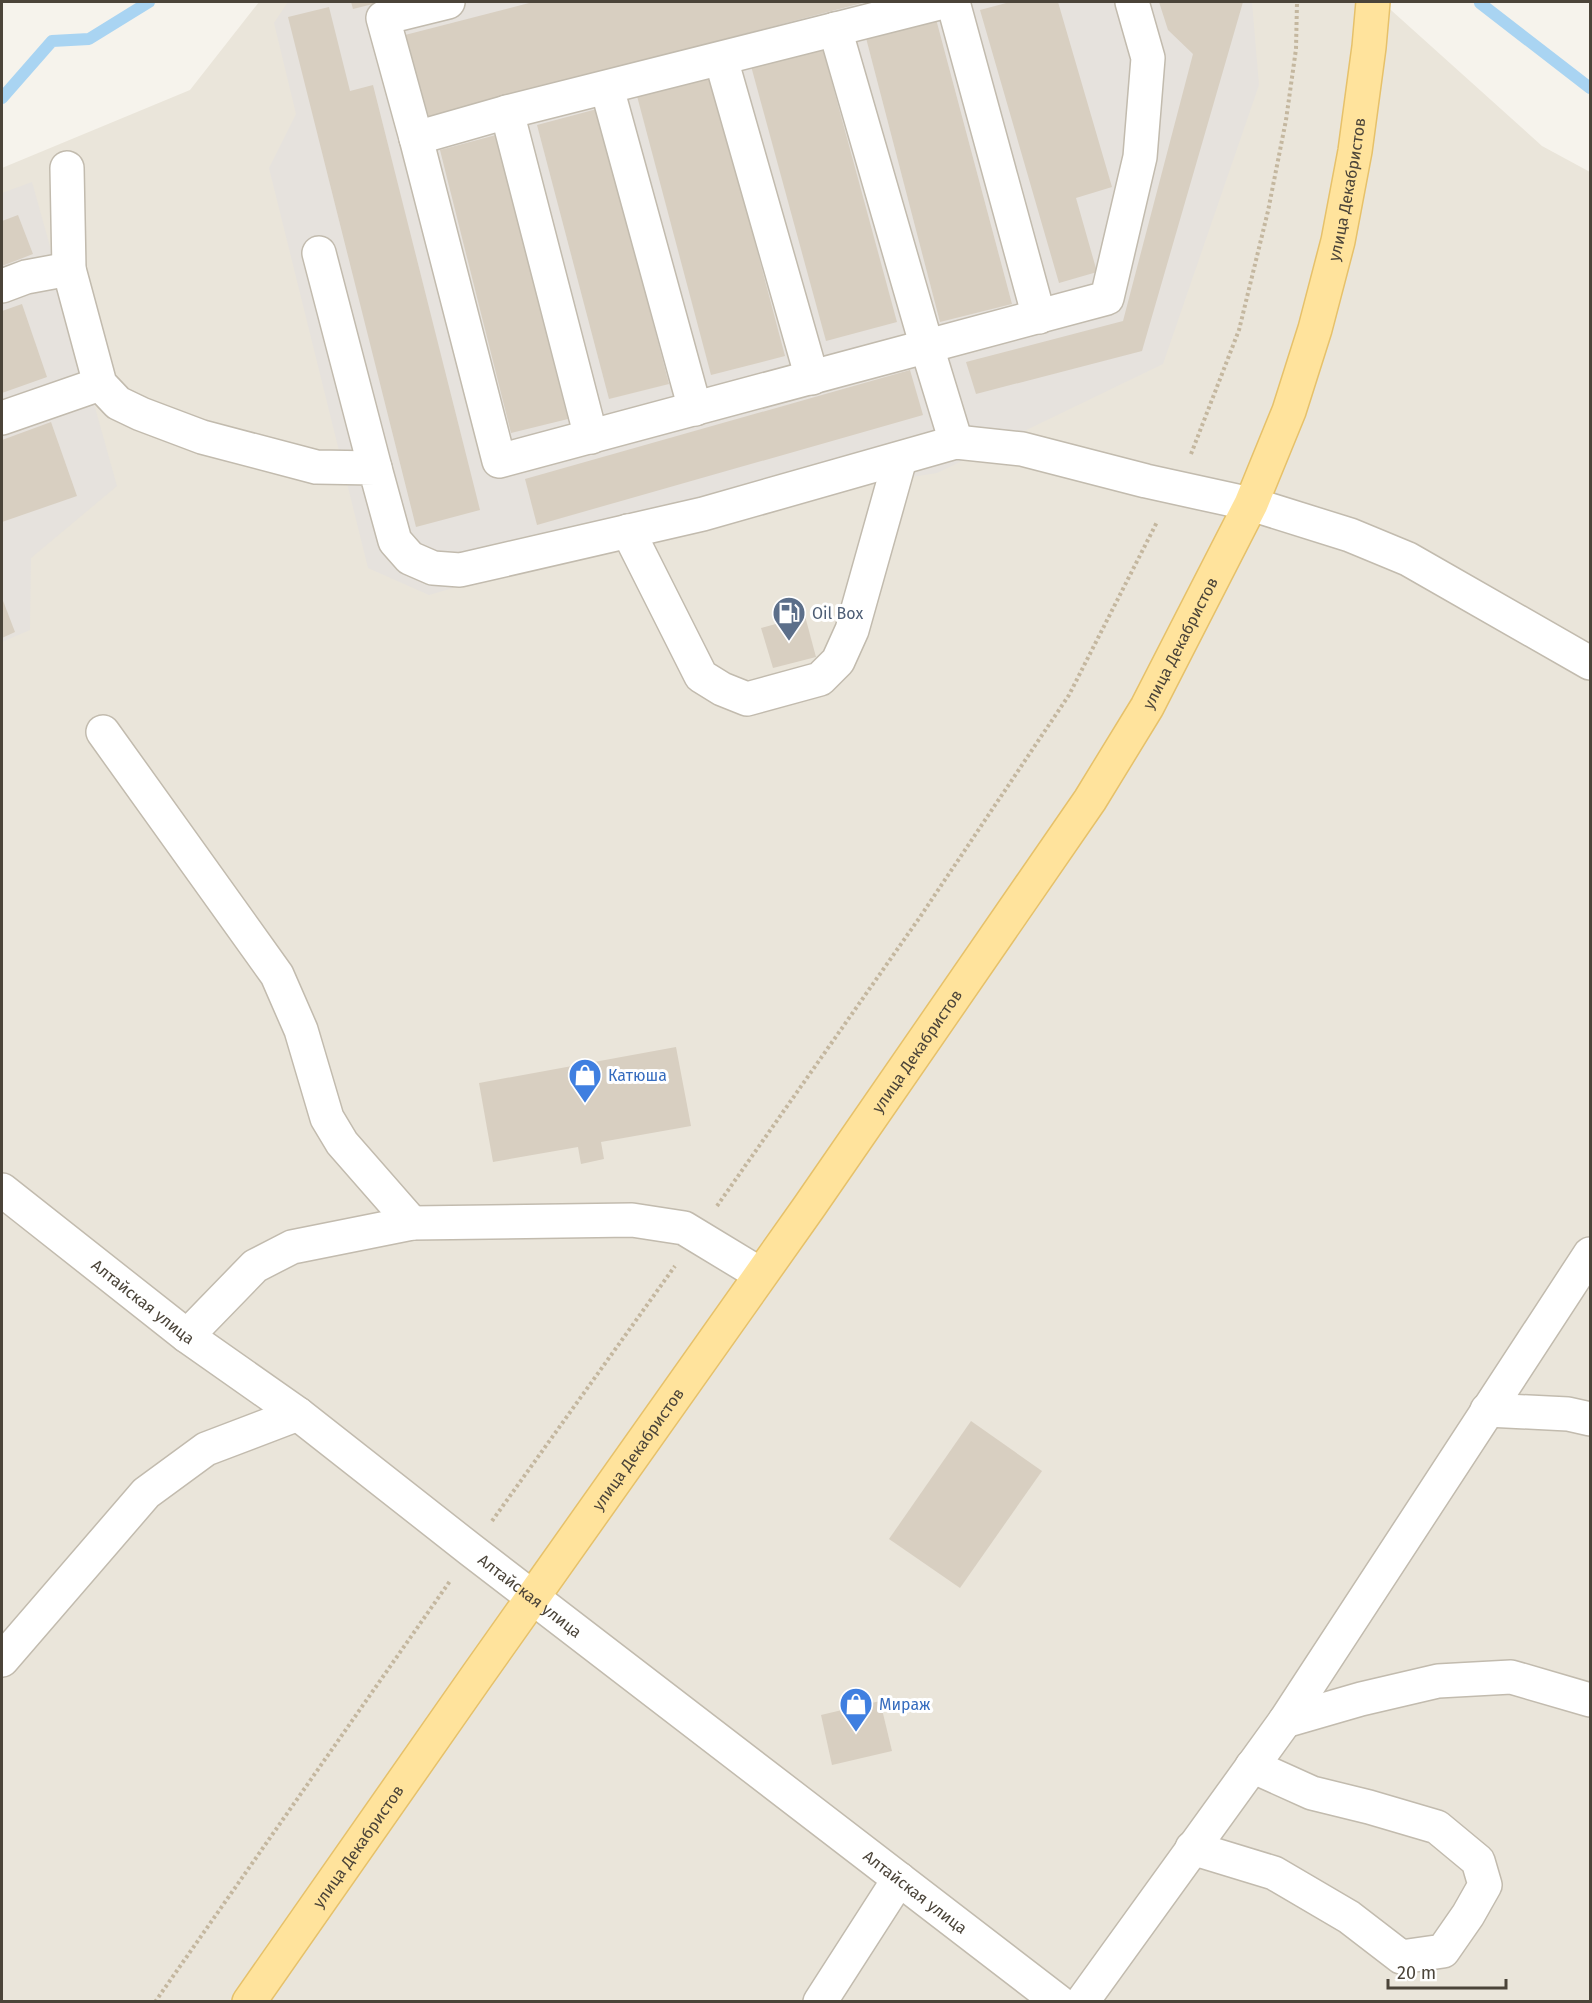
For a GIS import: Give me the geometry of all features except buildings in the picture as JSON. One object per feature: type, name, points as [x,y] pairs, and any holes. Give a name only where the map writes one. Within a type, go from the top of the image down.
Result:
[{"type":"main road","name":"улица Декабристов","points":[[249,2001],[809,1207],[1090,800],[1147,707],[1251,504],[1289,411],[1315,329],[1338,241],[1355,151],[1373,2]]},
{"type":"street","points":[[448,2],[383,18],[499,461],[1107,298],[1140,157],[1148,58],[1132,2]]},
{"type":"street","points":[[416,138],[507,112],[943,2]]},
{"type":"street","points":[[953,2],[1040,317]]},
{"type":"street","points":[[835,29],[956,442]]},
{"type":"street","points":[[721,59],[812,378]]},
{"type":"street","points":[[607,88],[695,409]]},
{"type":"street","points":[[507,112],[591,437]]},
{"type":"street","points":[[67,168],[69,269],[100,384],[118,403],[202,437],[316,468],[375,468]]},
{"type":"street","points":[[319,253],[395,541],[410,558],[433,568],[460,570],[703,514],[956,442],[1022,449],[1251,504],[1350,535],[1408,559],[1590,663]]},
{"type":"street","points":[[2,286],[26,277],[69,269]]},
{"type":"street","points":[[2,418],[100,384]]},
{"type":"street","points":[[628,531],[701,676],[722,689],[747,699],[820,679],[838,661],[852,630],[900,459]]},
{"type":"street","points":[[103,732],[278,975],[301,1030],[327,1118],[342,1143],[412,1223]]},
{"type":"street","name":"Алтайская улица","points":[[2,1190],[187,1336],[298,1414],[533,1598],[1059,2001]]},
{"type":"street","points":[[187,1336],[255,1266],[292,1247],[412,1223],[632,1220],[684,1228],[760,1274]]},
{"type":"street","points":[[1082,2001],[1285,1721],[1487,1410],[1588,1262]]},
{"type":"street","points":[[1487,1410],[1568,1414],[1590,1419]]},
{"type":"street","points":[[2,1660],[146,1494],[206,1449],[298,1414]]},
{"type":"street","points":[[1285,1721],[1361,1699],[1438,1681],[1511,1677],[1590,1700]]},
{"type":"street","points":[[1191,1848],[1274,1873],[1349,1917],[1401,1957],[1443,1950],[1468,1916],[1485,1885],[1478,1862],[1437,1827],[1312,1793],[1252,1766]]},
{"type":"street","points":[[819,2001],[899,1879]]},
{"type":"path","points":[[1191,455],[1239,330],[1268,211],[1286,120],[1296,49],[1297,2]]},
{"type":"shaded area","points":[[259,2],[1382,2],[1542,146],[1590,172],[1590,2001],[2,2002],[2,168],[190,90]]},
{"type":"shaded area","points":[[288,2],[1252,2],[1259,85],[1163,364],[937,473],[743,503],[429,595],[368,568],[269,168],[296,114],[274,23]]},
{"type":"shaded area","points":[[32,182],[117,486],[31,558],[30,630],[2,642],[2,193]]},
{"type":"waterway","points":[[2,98],[52,41],[89,39],[149,2]]},
{"type":"waterway","points":[[1480,3],[1590,88]]},
{"type":"place","name":"Oil Box","points":[[789,642]]},
{"type":"place","name":"Катюша","points":[[585,1104]]},
{"type":"place","name":"Мираж","points":[[856,1733]]}]
